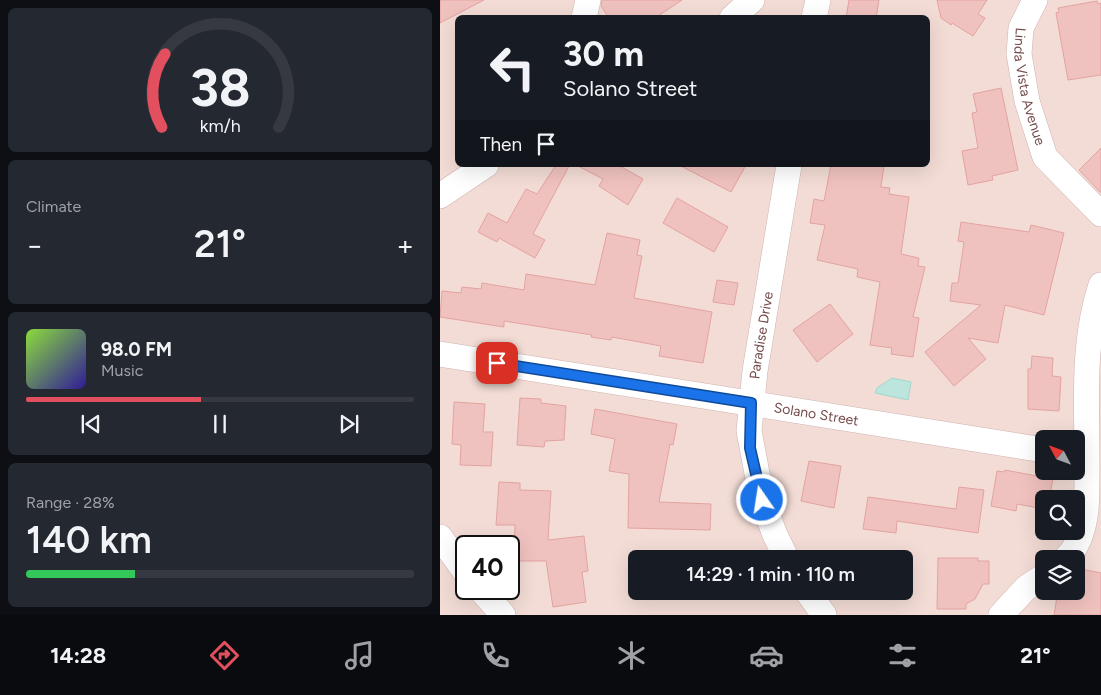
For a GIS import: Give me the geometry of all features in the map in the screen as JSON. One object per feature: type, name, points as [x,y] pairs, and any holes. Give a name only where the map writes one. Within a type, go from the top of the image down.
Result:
[{"type":"street","points":[[585,15],[588,0]]},
{"type":"street","points":[[735,15],[752,0]]},
{"type":"street","points":[[815,15],[818,0]]},
{"type":"street","name":"Linda Vista Avenue","points":[[1035,0],[1021,28],[1019,54],[1027,101],[1045,157],[1101,214]]},
{"type":"street","points":[[440,196],[483,167]]},
{"type":"street","name":"Paradise Drive","points":[[783,550],[768,518],[757,481],[749,431],[751,403],[789,167]]},
{"type":"street","points":[[1084,430],[1087,370],[1094,306],[1101,285]]},
{"type":"street","name":"Solano Street","points":[[440,354],[1035,449]]},
{"type":"street","points":[[1074,550],[1084,524],[1083,480]]},
{"type":"street","points":[[440,537],[455,558]]},
{"type":"street","points":[[1000,615],[1026,588],[1035,582]]},
{"type":"street","points":[[490,600],[503,615]]},
{"type":"street","points":[[813,600],[824,615]]},
{"type":"shaded area","points":[[440,0],[1101,0],[1101,615],[440,615]]},
{"type":"water","points":[[892,378],[911,382],[908,400],[875,393],[877,388]]},
{"type":"building","points":[[440,0],[484,0],[455,15],[440,23]]},
{"type":"building","points":[[602,0],[682,0],[660,15],[607,15],[601,6]]},
{"type":"building","points":[[849,0],[879,0],[876,15],[846,15]]},
{"type":"building","points":[[937,0],[987,0],[978,14],[985,18],[973,36],[941,18]]},
{"type":"building","points":[[1097,1],[1098,4],[1101,3],[1101,75],[1068,80],[1056,13],[1059,12],[1058,8]]},
{"type":"building","points":[[1001,88],[1018,170],[992,176],[993,180],[968,185],[962,151],[978,148],[972,113],[977,112],[973,94]]},
{"type":"building","points":[[1101,148],[1101,193],[1079,170]]},
{"type":"building","points":[[555,167],[568,167],[533,234],[545,240],[535,258],[499,238],[497,242],[478,232],[488,213],[507,223],[526,189],[537,194]]},
{"type":"building","points":[[580,167],[622,167],[643,179],[628,205],[599,186],[603,179]]},
{"type":"building","points":[[683,167],[745,167],[731,192]]},
{"type":"building","points":[[831,167],[884,167],[881,187],[890,188],[889,194],[909,197],[901,254],[919,258],[918,266],[925,267],[913,317],[919,318],[913,357],[891,354],[892,348],[870,345],[880,282],[857,277],[858,269],[817,260],[825,225],[810,223],[814,199],[824,201]]},
{"type":"building","points":[[677,198],[728,227],[714,252],[663,223]]},
{"type":"building","points":[[961,222],[1029,232],[1031,225],[1064,233],[1044,315],[1005,305],[998,343],[968,338],[986,359],[954,386],[925,352],[981,305],[950,301],[952,283],[958,283],[964,242],[958,241]]},
{"type":"building","points":[[607,233],[640,240],[637,255],[642,256],[634,298],[712,312],[703,363],[659,356],[661,346],[612,337],[611,340],[591,337],[592,335],[504,321],[504,327],[440,317],[442,291],[461,293],[462,287],[481,289],[482,283],[524,290],[526,274],[595,285]]},
{"type":"building","points":[[717,280],[738,283],[734,305],[713,302]]},
{"type":"building","points":[[830,304],[853,334],[817,362],[793,330]]},
{"type":"building","points":[[1032,356],[1053,358],[1052,376],[1061,377],[1059,411],[1028,409],[1028,369],[1031,369]]},
{"type":"building","points":[[520,398],[541,399],[541,403],[566,406],[564,440],[545,441],[544,447],[517,445]]},
{"type":"building","points":[[454,402],[485,404],[483,432],[493,432],[491,466],[460,465],[461,445],[452,444]]},
{"type":"building","points":[[595,409],[677,424],[673,445],[670,444],[659,502],[711,504],[710,530],[628,528],[629,474],[609,471],[615,439],[591,434]]},
{"type":"building","points":[[809,461],[841,466],[834,508],[801,501]]},
{"type":"building","points":[[1005,470],[1035,476],[1035,480],[1053,480],[1051,490],[1035,490],[1035,507],[1017,504],[1016,511],[991,506],[997,471],[1004,472]]},
{"type":"building","points":[[499,482],[520,483],[520,490],[551,491],[548,540],[584,536],[588,571],[582,572],[586,602],[553,607],[546,561],[520,561],[520,535],[515,535],[515,525],[496,525]]},
{"type":"building","points":[[959,487],[984,490],[978,533],[897,521],[896,533],[863,529],[868,497],[956,509]]},
{"type":"building","points":[[938,558],[978,558],[978,561],[989,561],[989,584],[983,584],[975,599],[966,604],[966,609],[937,609]]},
{"type":"building","points":[[1085,570],[1101,573],[1101,615],[1054,615],[1056,600],[1085,600]]},
{"type":"route","points":[[497,363],[751,403],[749,416],[750,448],[762,500]]}]
